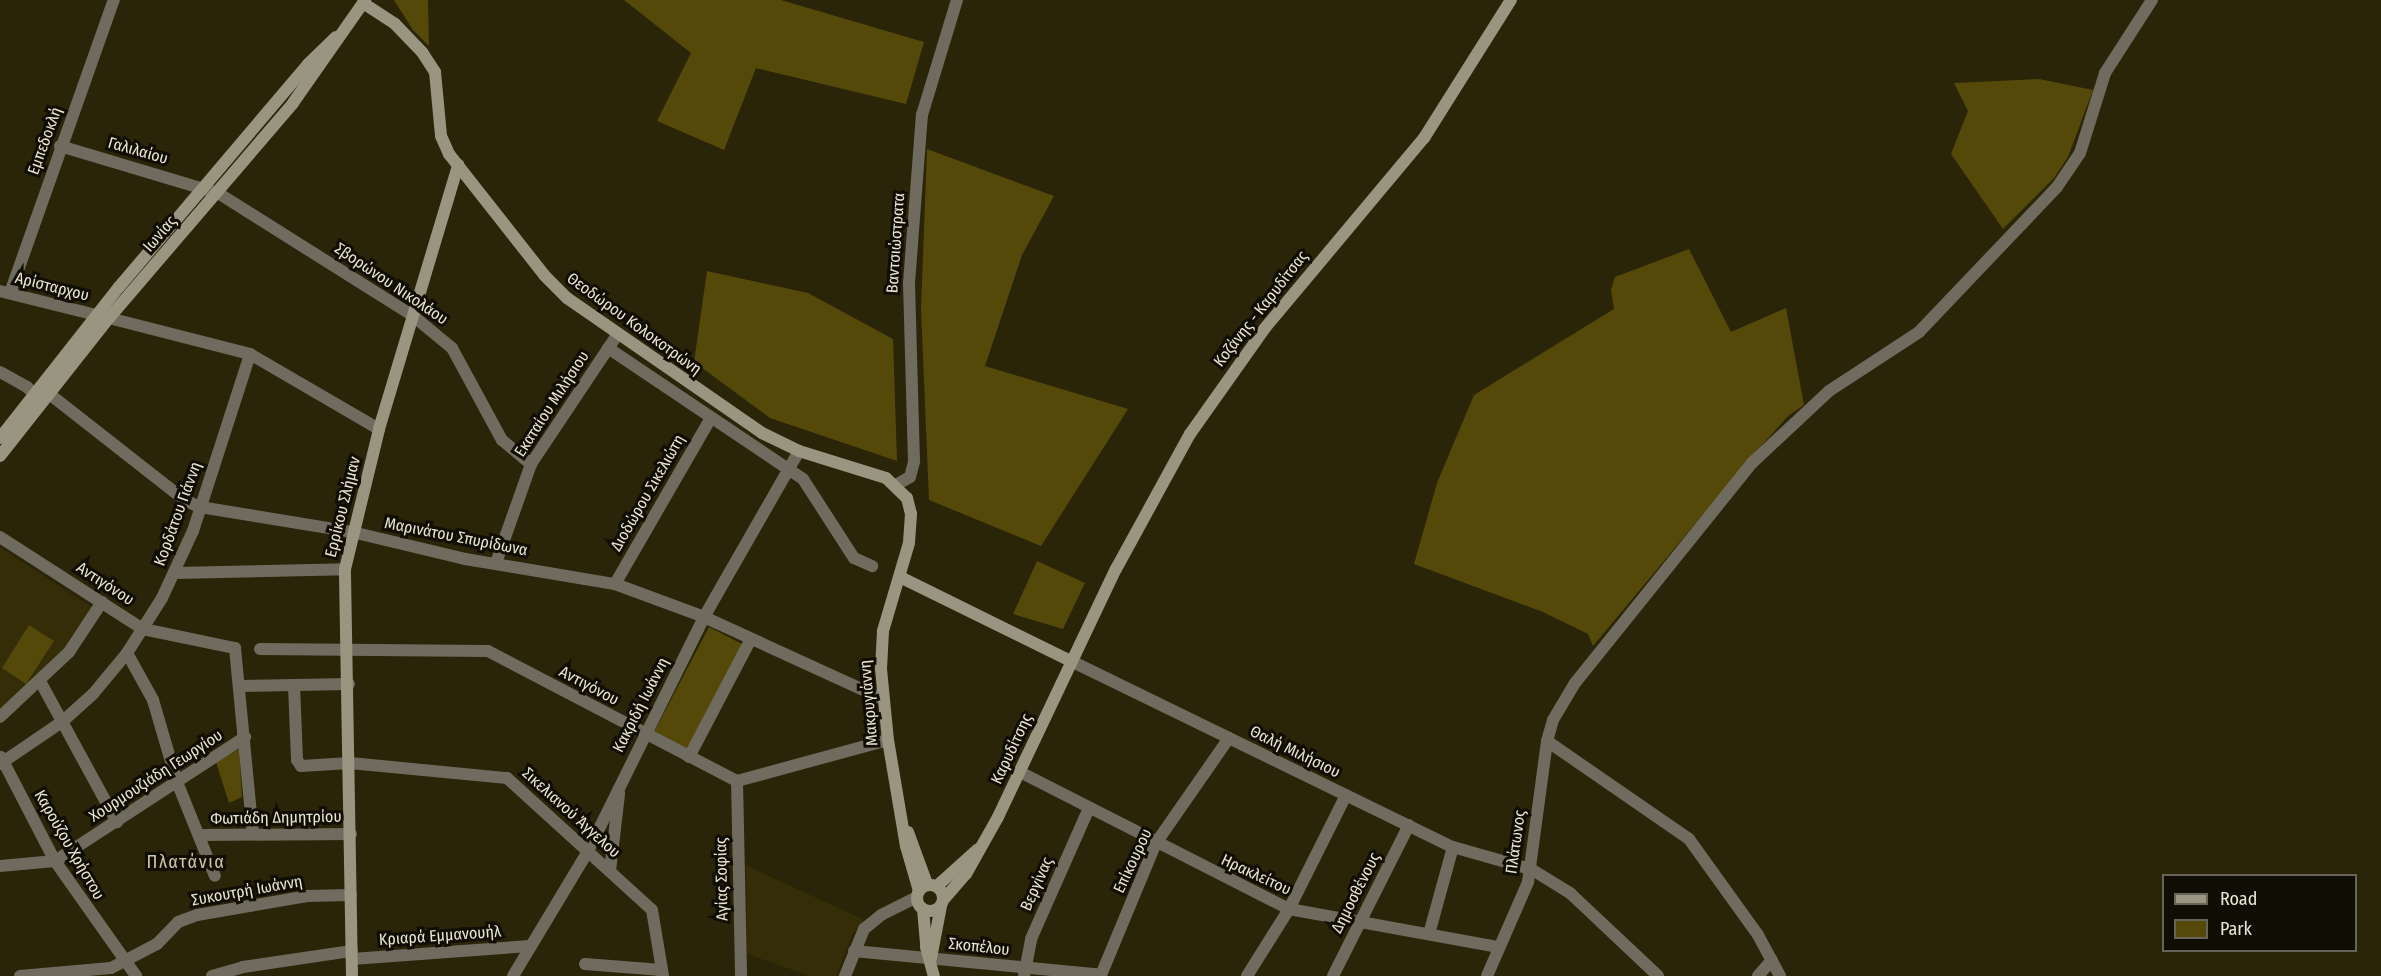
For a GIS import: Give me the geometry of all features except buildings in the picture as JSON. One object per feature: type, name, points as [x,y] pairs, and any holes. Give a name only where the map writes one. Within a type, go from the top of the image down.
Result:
[{"type":"street","name":"Εμπεδοκλή","points":[[5,292],[114,0]]},
{"type":"street","name":"Βαντσιώστρατα","points":[[896,485],[910,477],[914,462],[909,283],[921,115],[957,0]]},
{"type":"street","name":"Κοζάνης - Καρυδίτσας","points":[[1071,661],[1116,569],[1206,408],[1308,274],[1424,138],[1511,0]]},
{"type":"street","name":"Πλάτωνος","points":[[1487,976],[1531,869],[1547,741],[1553,720],[1575,683],[1752,463],[1829,390],[1933,319],[2056,187],[2080,153],[2105,73],[2152,0]]},
{"type":"street","name":"Θεοδώρου Κολοκοτρώνη","points":[[362,1],[403,31],[435,72],[441,136],[458,165],[556,288],[617,335],[762,433],[799,451],[861,467],[896,485]]},
{"type":"street","name":"Ιωνίας","points":[[103,317],[219,193],[318,72],[362,1]]},
{"type":"street","name":"Ιωνίας","points":[[0,438],[41,394],[316,55],[342,32]]},
{"type":"street","name":"Γαλιλαίου","points":[[60,146],[219,193]]},
{"type":"street","name":"Ερρίκου Σλήμαν","points":[[352,976],[349,684],[345,568],[379,429],[458,165]]},
{"type":"street","name":"Σβορώνου Νικολάου","points":[[219,193],[412,315],[452,348],[502,440],[531,464]]},
{"type":"street","name":"Αρίσταρχου","points":[[5,292],[250,354],[379,429]]},
{"type":"street","name":"Εκαταίου Μιλήσιου","points":[[496,563],[531,464],[617,335]]},
{"type":"street","points":[[608,348],[803,479],[854,558],[872,566]]},
{"type":"street","name":"Κορδάτου Γιάννη","points":[[1,761],[63,722],[93,694],[143,629],[175,573],[200,507],[250,354]]},
{"type":"street","name":"Μαρινάτου Σπυρίδωνα","points":[[0,372],[41,394],[186,501],[200,507],[352,532],[496,563],[615,584],[704,617],[883,699]]},
{"type":"street","name":"Ιωνίας","points":[[0,456],[41,394]]},
{"type":"street","name":"Διοδώρου Σικελιώτη","points":[[615,584],[711,418]]},
{"type":"street","name":"Κακριδή Ιωάννη","points":[[513,976],[588,851],[704,617],[799,451]]},
{"type":"street","points":[[896,485],[907,498],[911,514],[909,543],[900,577]]},
{"type":"street","name":"Αντιγόνου","points":[[0,537],[143,629],[235,648],[239,686]]},
{"type":"street","points":[[175,573],[345,568]]},
{"type":"street","name":"Θαλή Μιλήσιου","points":[[900,577],[1453,847],[1531,869],[1570,893],[1658,976]]},
{"type":"street","name":"Μακρυγιάννη","points":[[900,577],[882,639],[883,699],[888,741],[905,827],[925,890],[923,909],[934,976]]},
{"type":"street","points":[[0,717],[69,652],[102,602]]},
{"type":"street","points":[[689,757],[751,639]]},
{"type":"street","name":"Αντιγόνου","points":[[260,649],[488,651],[737,781]]},
{"type":"street","points":[[127,652],[153,700],[177,782],[202,835],[215,876]]},
{"type":"street","name":"Καρυδίτσης","points":[[942,903],[966,874],[980,848],[1020,772],[1071,661]]},
{"type":"street","points":[[40,681],[117,822]]},
{"type":"street","points":[[253,834],[239,686],[349,684]]},
{"type":"street","name":"Σικελιανού Άγγελου","points":[[294,685],[298,764],[350,763],[507,778],[652,910],[662,973]]},
{"type":"street","name":"Χουρμουζιάδη Γεωργίου","points":[[55,861],[245,737]]},
{"type":"street","name":"Επίκουρου","points":[[1101,976],[1156,843],[1229,738]]},
{"type":"street","points":[[737,781],[888,741]]},
{"type":"street","points":[[1547,741],[1689,839],[1722,881],[1780,976]]},
{"type":"street","name":"Καρούζου Χρήστου","points":[[1,761],[55,861],[81,902],[128,961],[135,976]]},
{"type":"street","name":"Ηρακλείτου","points":[[1020,772],[1289,909],[1499,947]]},
{"type":"street","name":"Αγίας Σοφίας","points":[[737,781],[741,976]]},
{"type":"street","points":[[610,871],[621,782]]},
{"type":"street","points":[[1247,976],[1289,909],[1346,795]]},
{"type":"street","name":"Βεργίνας","points":[[1025,972],[1031,939],[1089,808]]},
{"type":"street","name":"Δημοσθένους","points":[[1334,976],[1409,825]]},
{"type":"street","name":"Φωτιάδη Δημητρίου","points":[[202,835],[351,834]]},
{"type":"street","points":[[1429,934],[1453,847]]},
{"type":"street","name":"Καρυδίτσης","points":[[925,890],[980,848]]},
{"type":"street","points":[[0,866],[55,861]]},
{"type":"street","points":[[845,976],[864,929],[889,910],[925,890]]},
{"type":"street","name":"Μακρυγιάννη","points":[[925,890],[942,903],[931,958]]},
{"type":"street","name":"Συκουτρή Ιωάννη","points":[[21,976],[111,968],[157,944],[178,922],[197,915],[308,896],[351,895]]},
{"type":"street","points":[[923,909],[932,911],[942,903]]},
{"type":"street","name":"Κριαρά Εμμανουήλ","points":[[212,976],[243,967],[352,955],[530,946]]},
{"type":"street","name":"Σκοπέλου","points":[[854,951],[931,958],[1025,972],[1101,976]]},
{"type":"street","points":[[1758,976],[1772,960]]},
{"type":"street","points":[[585,964],[662,973]]},
{"type":"shaded area","points":[[0,547],[93,608],[64,650],[0,710]]},
{"type":"shaded area","points":[[746,865],[864,920],[852,935],[836,976],[810,976],[747,954]]},
{"type":"green space","points":[[394,0],[428,0],[429,46],[413,30]]},
{"type":"green space","points":[[624,0],[781,0],[924,42],[906,104],[756,68],[724,150],[657,121],[691,53]]},
{"type":"green space","points":[[2039,79],[2093,90],[2068,157],[2054,178],[2003,229],[1951,154],[1968,111],[1954,83]]},
{"type":"green space","points":[[927,149],[1054,196],[1022,255],[985,366],[1128,409],[1041,546],[929,500],[921,309]]},
{"type":"green space","points":[[1689,249],[1731,332],[1786,308],[1804,405],[1788,416],[1745,464],[1593,646],[1588,634],[1543,612],[1414,564],[1437,483],[1474,395],[1614,309],[1611,290],[1615,277]]},
{"type":"green space","points":[[707,271],[808,293],[893,339],[897,461],[770,418],[694,362]]},
{"type":"green space","points":[[1037,561],[1085,583],[1063,629],[1013,614]]},
{"type":"green space","points":[[29,625],[54,641],[26,684],[2,668]]},
{"type":"green space","points":[[709,627],[742,644],[687,750],[654,732]]},
{"type":"green space","points":[[239,749],[242,797],[229,803],[216,762]]},
{"type":"district","name":"Πλατάνια","points":[[186,862]]}]
